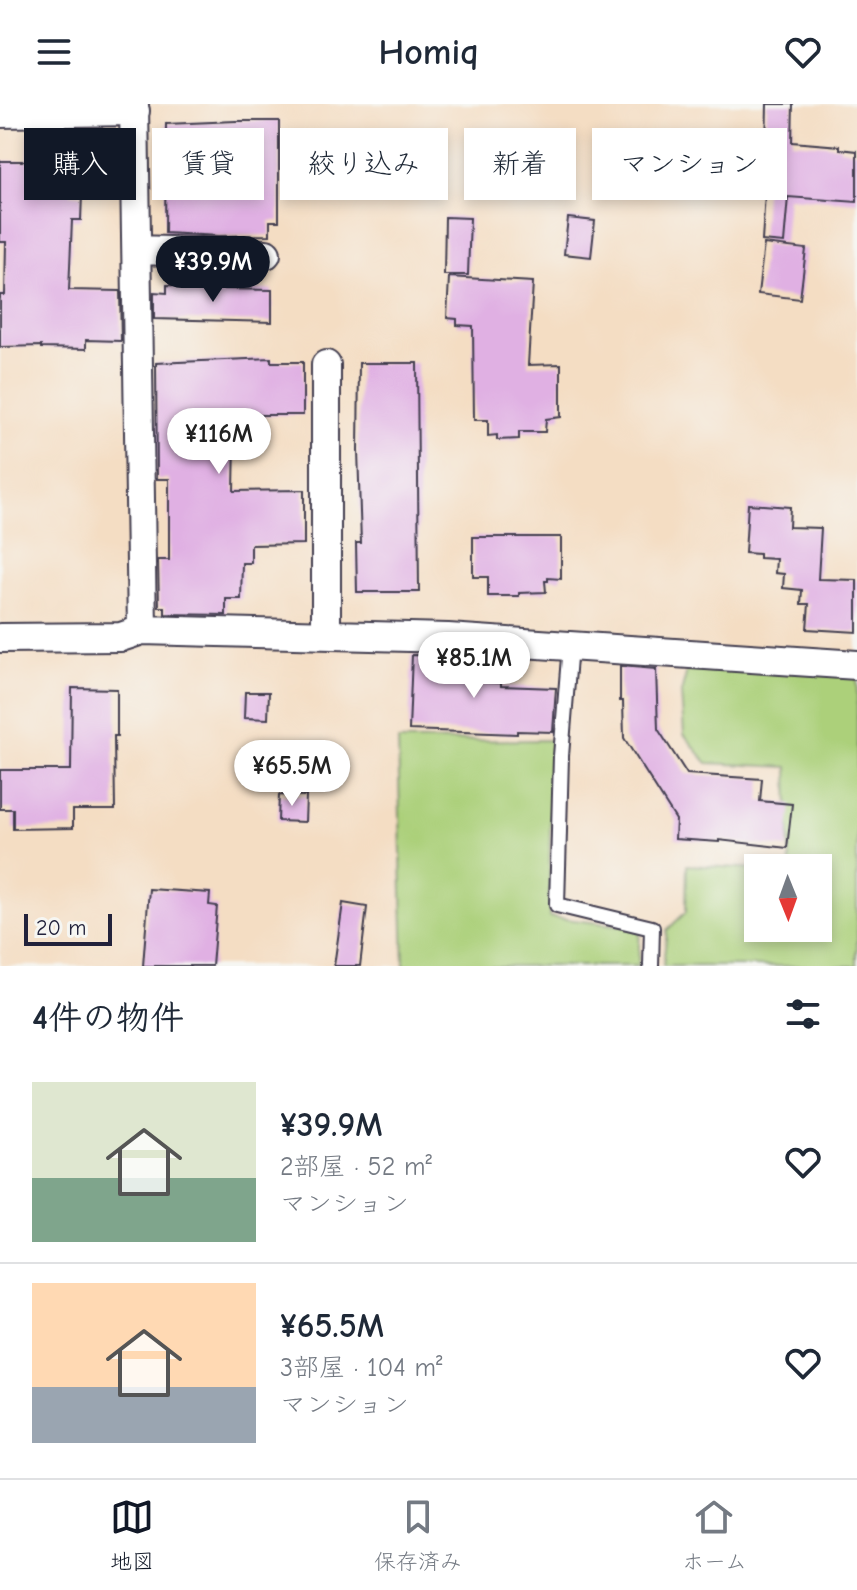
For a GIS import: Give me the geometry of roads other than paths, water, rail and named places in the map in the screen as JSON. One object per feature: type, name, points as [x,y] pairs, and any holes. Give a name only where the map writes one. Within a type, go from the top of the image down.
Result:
[{"type":"street","points":[[0,113],[134,107],[142,630]]},
{"type":"street","points":[[137,250],[266,254]]},
{"type":"street","points":[[326,365],[326,635]]},
{"type":"street","points":[[0,638],[121,637],[142,630],[448,638],[857,665]]},
{"type":"lane","points":[[570,645],[561,756],[557,905],[652,928],[651,966]]}]
